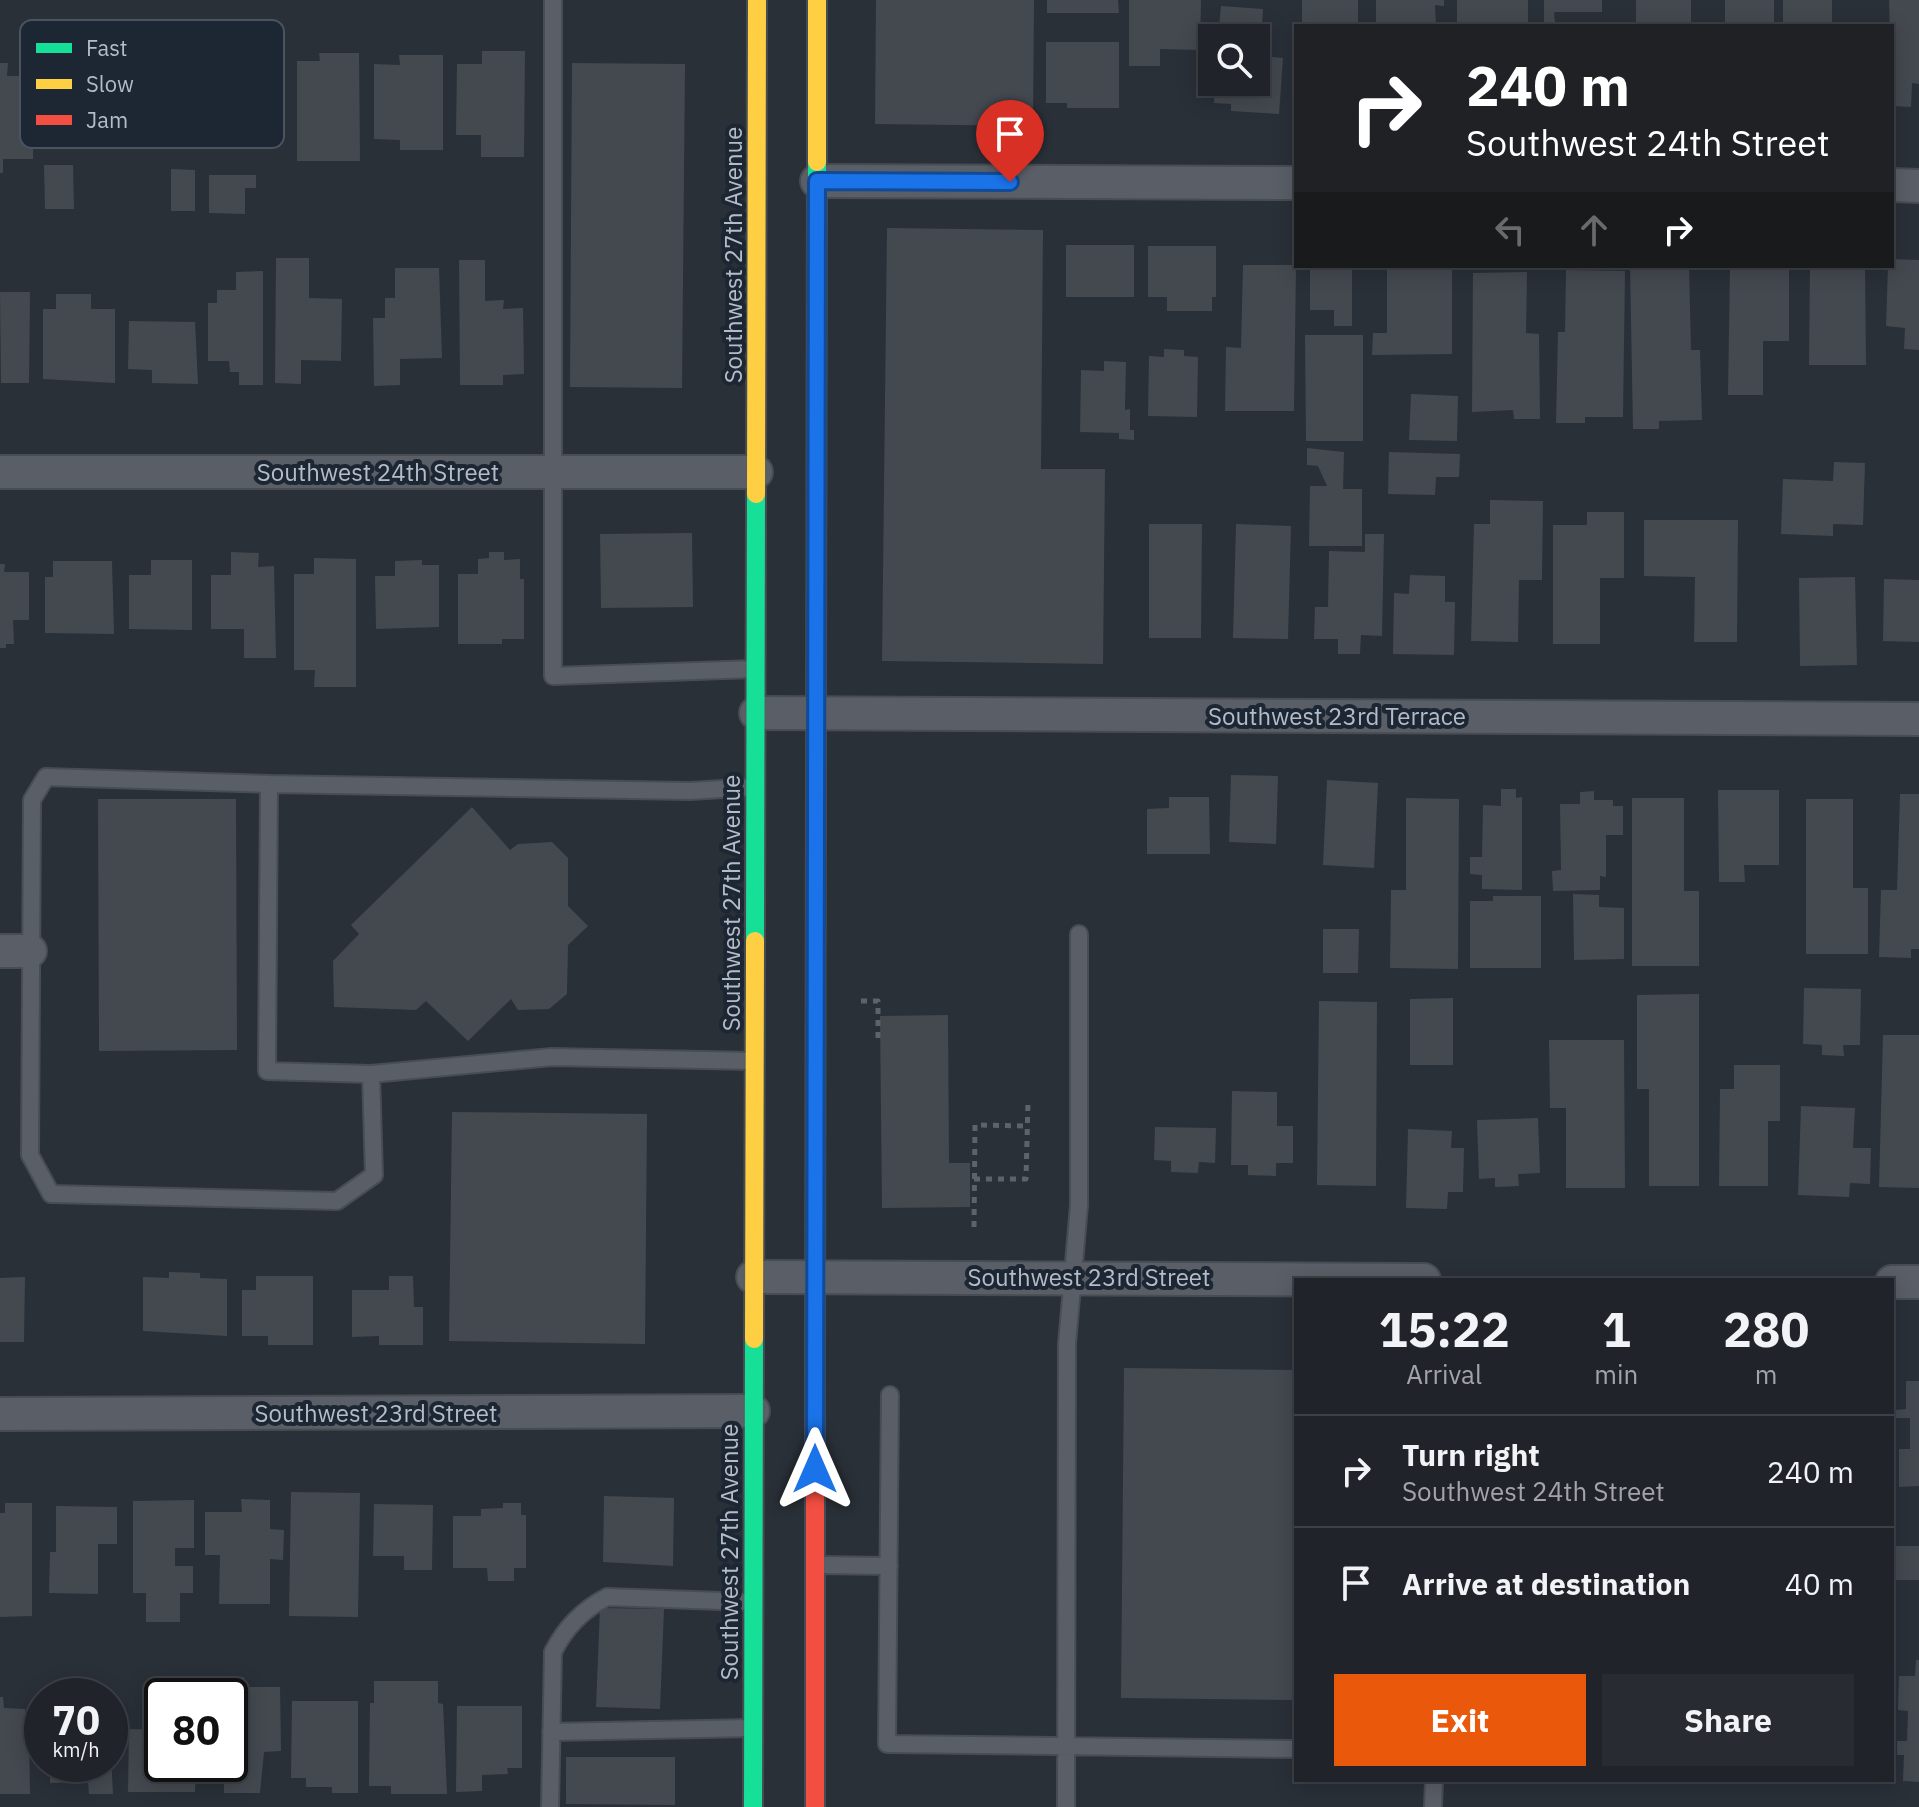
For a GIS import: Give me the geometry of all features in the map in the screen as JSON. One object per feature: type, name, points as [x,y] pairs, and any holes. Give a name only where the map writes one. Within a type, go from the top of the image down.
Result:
[{"type":"highway","name":"Southwest 27th Avenue","points":[[753,1807],[754,1602],[763,1417],[753,1277],[757,0]]},
{"type":"highway","points":[[796,0],[817,53]]},
{"type":"highway","points":[[815,1807],[817,0]]},
{"type":"highway","points":[[796,1449],[815,1501]]},
{"type":"highway","points":[[753,1763],[774,1807]]},
{"type":"street","points":[[817,181],[1294,183]]},
{"type":"street","points":[[1894,185],[1919,186]]},
{"type":"street","name":"Southwest 24th Street","points":[[0,472],[756,472]]},
{"type":"street","name":"Southwest 23rd Terrace","points":[[756,713],[1919,719]]},
{"type":"street","name":"Southwest 23rd Street","points":[[753,1277],[1294,1279]]},
{"type":"street","points":[[1894,1282],[1919,1282]]},
{"type":"street","name":"Southwest 23rd Street","points":[[0,1414],[763,1417]]},
{"type":"lane","points":[[553,0],[553,676],[755,669]]},
{"type":"lane","points":[[371,1074],[374,1175],[337,1201],[51,1194],[30,1155],[15,951],[32,800],[46,777],[690,791],[756,787]]},
{"type":"lane","points":[[269,784],[267,1071],[371,1074],[552,1057],[755,1061]]},
{"type":"lane","points":[[1066,1807],[1067,1344],[1079,1205],[1079,934]]},
{"type":"lane","points":[[890,1395],[887,1744],[1294,1749]]},
{"type":"lane","points":[[815,1565],[889,1566]]},
{"type":"lane","points":[[550,1807],[553,1652],[561,1636],[591,1605],[607,1597],[754,1602]]},
{"type":"lane","points":[[551,1732],[754,1728]]},
{"type":"lane","points":[[1433,1807],[1434,1782]]},
{"type":"path","points":[[861,1001],[878,1001],[878,1041]]},
{"type":"path","points":[[974,1179],[1026,1179],[1028,1101]]},
{"type":"path","points":[[974,1227],[975,1125],[1027,1126]]},
{"type":"building","points":[[876,0],[1034,0],[1033,126],[875,124]]},
{"type":"building","points":[[1047,0],[1118,0],[1119,13],[1047,13]]},
{"type":"building","points":[[1129,0],[1201,0],[1198,50],[1160,49],[1160,66],[1129,66]]},
{"type":"building","points":[[1302,0],[1358,0],[1358,24],[1302,24]]},
{"type":"building","points":[[1376,0],[1444,0],[1444,6],[1435,5],[1436,24],[1376,24]]},
{"type":"building","points":[[1457,0],[1528,0],[1528,24],[1457,24]]},
{"type":"building","points":[[1544,0],[1602,0],[1602,12],[1554,12],[1555,23],[1544,23]]},
{"type":"building","points":[[1636,0],[1691,0],[1691,24],[1636,24]]},
{"type":"building","points":[[1725,0],[1774,0],[1774,24],[1704,24],[1725,22]]},
{"type":"building","points":[[1783,0],[1832,0],[1832,24],[1783,24]]},
{"type":"building","points":[[1889,0],[1919,0],[1919,84],[1912,83],[1911,107],[1894,106],[1894,24],[1890,24]]},
{"type":"building","points":[[1221,6],[1263,9],[1262,24],[1219,24]]},
{"type":"building","points":[[1046,42],[1119,42],[1119,108],[1067,108],[1067,103],[1046,103]]},
{"type":"building","points":[[482,51],[525,51],[524,157],[481,157],[481,135],[456,135],[457,64],[482,64]]},
{"type":"building","points":[[319,53],[359,53],[360,161],[297,161],[297,61],[320,61]]},
{"type":"building","points":[[399,55],[443,55],[443,150],[400,150],[400,140],[374,139],[374,64],[400,65]]},
{"type":"building","points":[[1270,57],[1283,58],[1279,114],[1231,111],[1231,104],[1214,103],[1214,96],[1270,96]]},
{"type":"building","points":[[0,63],[8,63],[7,76],[20,76],[20,148],[33,148],[33,159],[3,159],[3,173],[0,173]]},
{"type":"building","points":[[572,63],[685,64],[682,388],[570,387]]},
{"type":"building","points":[[44,165],[73,165],[74,209],[45,209]]},
{"type":"building","points":[[171,169],[195,170],[195,211],[171,211]]},
{"type":"building","points":[[209,175],[256,175],[256,188],[245,188],[245,214],[209,213]]},
{"type":"building","points":[[887,228],[1043,230],[1041,469],[1105,469],[1103,664],[882,661]]},
{"type":"building","points":[[1066,245],[1134,245],[1134,297],[1066,297]]},
{"type":"building","points":[[1148,246],[1216,246],[1216,297],[1212,297],[1212,311],[1167,311],[1167,297],[1148,297]]},
{"type":"building","points":[[276,258],[309,258],[309,298],[342,299],[341,361],[301,360],[301,384],[275,383]]},
{"type":"building","points":[[1894,259],[1919,260],[1919,350],[1904,349],[1905,328],[1886,326],[1888,268],[1894,268]]},
{"type":"building","points":[[459,260],[485,260],[485,301],[504,300],[503,309],[523,308],[524,374],[503,375],[503,385],[460,385]]},
{"type":"building","points":[[1243,265],[1294,265],[1294,411],[1225,411],[1226,347],[1241,348]]},
{"type":"building","points":[[395,268],[439,268],[442,358],[400,359],[400,385],[374,386],[373,318],[385,318],[385,298],[395,298]]},
{"type":"building","points":[[1310,268],[1352,268],[1352,326],[1334,326],[1334,310],[1310,310]]},
{"type":"building","points":[[1387,268],[1452,268],[1452,354],[1372,355],[1373,333],[1387,333]]},
{"type":"building","points":[[1630,268],[1689,268],[1691,350],[1700,350],[1702,420],[1659,421],[1659,429],[1633,429]]},
{"type":"building","points":[[1730,268],[1789,269],[1789,341],[1763,341],[1763,395],[1728,395]]},
{"type":"building","points":[[1810,268],[1865,268],[1866,365],[1809,365]]},
{"type":"building","points":[[1566,270],[1625,271],[1623,417],[1585,417],[1585,423],[1556,423],[1558,332],[1565,332]]},
{"type":"building","points":[[263,271],[263,385],[239,385],[239,372],[230,372],[229,361],[208,361],[208,303],[217,303],[217,290],[236,290],[236,272]]},
{"type":"building","points":[[1527,272],[1526,333],[1539,334],[1540,419],[1514,419],[1513,410],[1472,412],[1473,273]]},
{"type":"building","points":[[0,292],[30,292],[29,383],[1,383]]},
{"type":"building","points":[[56,294],[91,294],[91,309],[115,309],[115,383],[43,379],[43,309],[56,309]]},
{"type":"building","points":[[129,321],[195,322],[198,384],[152,383],[152,370],[128,369]]},
{"type":"building","points":[[1305,335],[1363,335],[1363,441],[1306,441]]},
{"type":"building","points":[[1164,349],[1184,350],[1184,356],[1198,357],[1197,417],[1148,416],[1149,356],[1164,357]]},
{"type":"building","points":[[1104,361],[1126,362],[1125,410],[1130,409],[1130,430],[1134,430],[1134,440],[1119,439],[1119,433],[1080,432],[1081,370],[1104,371]]},
{"type":"building","points":[[1411,394],[1458,396],[1457,441],[1409,440]]},
{"type":"building","points":[[1307,448],[1344,452],[1343,489],[1362,489],[1362,546],[1309,546],[1310,486],[1327,486],[1318,466],[1307,465]]},
{"type":"building","points":[[1389,452],[1460,454],[1459,477],[1436,477],[1435,495],[1388,494]]},
{"type":"building","points":[[1834,462],[1865,463],[1863,525],[1833,524],[1833,536],[1781,534],[1783,479],[1833,481]]},
{"type":"building","points":[[1490,500],[1543,501],[1542,580],[1519,580],[1518,642],[1471,641],[1474,524],[1490,524]]},
{"type":"building","points":[[1587,512],[1624,512],[1624,578],[1600,578],[1600,644],[1553,644],[1553,525],[1587,525]]},
{"type":"building","points":[[1644,520],[1738,520],[1737,642],[1694,642],[1695,577],[1644,576]]},
{"type":"building","points":[[1149,524],[1202,524],[1201,638],[1149,638]]},
{"type":"building","points":[[1236,524],[1291,526],[1288,639],[1233,638]]},
{"type":"building","points":[[692,533],[693,607],[601,608],[600,534]]},
{"type":"building","points":[[1365,534],[1384,534],[1382,636],[1361,635],[1360,654],[1338,654],[1338,639],[1314,639],[1315,607],[1328,607],[1329,551],[1365,552]]},
{"type":"building","points":[[231,552],[259,553],[258,567],[274,566],[276,658],[244,658],[244,629],[211,629],[211,575],[231,575]]},
{"type":"building","points":[[489,552],[504,552],[504,560],[520,559],[520,579],[524,579],[524,639],[502,639],[502,644],[458,644],[458,574],[478,574],[478,559],[489,558]]},
{"type":"building","points":[[314,558],[356,559],[356,687],[314,687],[315,670],[294,670],[294,574],[314,574]]},
{"type":"building","points":[[151,560],[192,560],[192,630],[129,629],[129,575],[151,575]]},
{"type":"building","points":[[422,560],[422,565],[439,565],[439,627],[376,629],[375,576],[395,576],[395,561]]},
{"type":"building","points":[[53,561],[112,561],[114,634],[45,633],[45,577],[53,577]]},
{"type":"building","points":[[0,564],[5,564],[4,572],[29,572],[29,620],[13,620],[14,644],[6,644],[6,648],[0,648]]},
{"type":"building","points":[[1410,575],[1445,576],[1445,602],[1455,602],[1454,655],[1393,654],[1394,593],[1409,594]]},
{"type":"building","points":[[1855,577],[1857,665],[1800,666],[1799,578]]},
{"type":"building","points":[[1884,579],[1919,580],[1919,642],[1883,641]]},
{"type":"building","points":[[1231,775],[1278,776],[1276,844],[1229,842]]},
{"type":"building","points":[[1327,780],[1378,783],[1374,868],[1323,865]]},
{"type":"building","points":[[1501,789],[1516,789],[1516,798],[1522,797],[1522,890],[1482,889],[1482,875],[1470,874],[1470,857],[1482,857],[1483,805],[1501,806]]},
{"type":"building","points":[[1718,790],[1779,790],[1779,865],[1744,865],[1745,882],[1719,882]]},
{"type":"building","points":[[1594,791],[1594,800],[1613,800],[1613,806],[1623,806],[1623,835],[1606,835],[1606,877],[1600,876],[1600,890],[1553,891],[1552,871],[1561,870],[1560,804],[1580,804],[1580,792]]},
{"type":"building","points":[[1900,794],[1919,794],[1919,949],[1911,949],[1911,958],[1879,957],[1881,890],[1897,890]]},
{"type":"building","points":[[1169,797],[1209,797],[1210,854],[1147,854],[1147,809],[1169,808]]},
{"type":"building","points":[[1406,798],[1459,799],[1458,969],[1390,968],[1391,890],[1406,890]]},
{"type":"building","points":[[1632,798],[1684,798],[1684,891],[1699,891],[1699,966],[1632,966]]},
{"type":"building","points":[[98,799],[236,799],[237,1050],[99,1051]]},
{"type":"building","points":[[1806,799],[1853,799],[1853,888],[1868,888],[1868,954],[1806,954]]},
{"type":"building","points":[[472,807],[510,850],[518,844],[552,842],[568,858],[568,906],[588,926],[568,945],[567,994],[549,1009],[518,1010],[511,999],[468,1041],[426,1001],[416,1010],[334,1007],[333,961],[359,934],[351,925]]},
{"type":"building","points":[[1573,894],[1599,895],[1599,907],[1624,908],[1624,959],[1574,960]]},
{"type":"building","points":[[1493,896],[1541,896],[1541,968],[1470,968],[1470,901],[1493,901]]},
{"type":"building","points":[[1323,929],[1359,929],[1358,973],[1323,973]]},
{"type":"building","points":[[1804,988],[1861,989],[1860,1045],[1843,1045],[1844,1056],[1822,1055],[1822,1045],[1803,1044]]},
{"type":"building","points":[[1699,994],[1699,1186],[1649,1186],[1649,1089],[1637,1089],[1637,995]]},
{"type":"building","points":[[1453,998],[1453,1065],[1410,1065],[1410,999]]},
{"type":"building","points":[[1319,1001],[1377,1002],[1376,1186],[1317,1185]]},
{"type":"building","points":[[948,1015],[949,1163],[970,1163],[970,1207],[882,1208],[880,1016]]},
{"type":"building","points":[[1883,1035],[1919,1035],[1919,1188],[1879,1187]]},
{"type":"building","points":[[1549,1040],[1624,1040],[1625,1188],[1566,1188],[1566,1108],[1550,1108]]},
{"type":"building","points":[[1734,1065],[1780,1065],[1780,1121],[1768,1121],[1768,1186],[1719,1186],[1720,1089],[1734,1089]]},
{"type":"building","points":[[1232,1091],[1277,1092],[1277,1126],[1293,1126],[1293,1163],[1276,1163],[1276,1176],[1248,1175],[1248,1165],[1231,1165]]},
{"type":"building","points":[[1801,1106],[1855,1108],[1853,1148],[1871,1148],[1870,1184],[1850,1183],[1849,1197],[1798,1195]]},
{"type":"building","points":[[452,1112],[647,1114],[645,1344],[449,1341]]},
{"type":"building","points":[[1538,1118],[1540,1173],[1518,1174],[1519,1186],[1495,1187],[1495,1178],[1479,1179],[1477,1120]]},
{"type":"building","points":[[1155,1127],[1216,1128],[1215,1163],[1199,1162],[1198,1173],[1171,1172],[1171,1161],[1154,1160]]},
{"type":"building","points":[[1408,1129],[1452,1131],[1451,1148],[1464,1148],[1463,1192],[1448,1192],[1447,1209],[1406,1208]]},
{"type":"building","points":[[169,1272],[200,1273],[200,1278],[227,1279],[227,1336],[143,1331],[143,1277],[169,1278]]},
{"type":"building","points":[[256,1276],[313,1276],[313,1345],[268,1345],[268,1336],[242,1336],[242,1290],[256,1290]]},
{"type":"building","points":[[389,1276],[413,1276],[414,1307],[423,1307],[423,1345],[379,1345],[379,1336],[352,1337],[352,1290],[389,1290]]},
{"type":"building","points":[[25,1277],[24,1342],[0,1342],[0,1278]]},
{"type":"building","points":[[1124,1368],[1294,1370],[1294,1700],[1121,1698]]},
{"type":"building","points":[[1906,1381],[1919,1381],[1919,1486],[1899,1487],[1899,1449],[1910,1449],[1910,1418],[1895,1418],[1894,1410],[1906,1409]]},
{"type":"building","points":[[291,1492],[360,1493],[358,1617],[289,1616]]},
{"type":"building","points":[[604,1496],[674,1498],[673,1566],[603,1562]]},
{"type":"building","points":[[241,1499],[270,1500],[270,1529],[284,1530],[283,1560],[270,1559],[270,1604],[219,1604],[220,1555],[205,1555],[205,1512],[242,1512]]},
{"type":"building","points":[[194,1500],[194,1548],[175,1548],[175,1566],[193,1566],[193,1593],[180,1593],[180,1622],[146,1622],[146,1593],[133,1593],[133,1501]]},
{"type":"building","points":[[5,1503],[32,1503],[32,1616],[0,1617],[0,1513],[5,1513]]},
{"type":"building","points":[[503,1503],[521,1503],[521,1515],[526,1515],[526,1568],[514,1568],[514,1581],[488,1581],[487,1568],[453,1568],[453,1516],[481,1516],[481,1509],[503,1508]]},
{"type":"building","points":[[374,1504],[433,1505],[432,1570],[404,1570],[404,1556],[373,1556]]},
{"type":"building","points":[[56,1506],[117,1507],[117,1544],[98,1544],[98,1594],[49,1593],[50,1552],[56,1552]]},
{"type":"building","points":[[1894,1546],[1919,1546],[1919,1580],[1894,1580]]},
{"type":"building","points":[[600,1608],[664,1609],[660,1709],[596,1707]]},
{"type":"building","points":[[1916,1660],[1919,1660],[1919,1782],[1903,1781],[1904,1755],[1897,1755],[1897,1741],[1907,1741],[1908,1711],[1898,1710],[1899,1676],[1915,1676]]},
{"type":"building","points":[[204,1677],[244,1678],[204,1678]]},
{"type":"building","points":[[374,1681],[438,1681],[438,1703],[443,1704],[447,1794],[391,1794],[391,1786],[369,1786],[370,1703],[374,1703]]},
{"type":"building","points":[[248,1687],[280,1687],[281,1751],[264,1752],[260,1793],[224,1793],[224,1782],[248,1782]]},
{"type":"building","points":[[0,1697],[3,1697],[4,1708],[24,1709],[24,1782],[30,1782],[30,1794],[0,1794]]},
{"type":"building","points":[[292,1701],[358,1701],[358,1793],[332,1793],[332,1787],[306,1787],[306,1778],[291,1778]]},
{"type":"building","points":[[457,1706],[522,1706],[522,1768],[507,1768],[508,1774],[482,1775],[482,1791],[456,1792]]},
{"type":"building","points":[[129,1729],[144,1729],[144,1782],[195,1782],[195,1792],[128,1792]]},
{"type":"building","points":[[566,1757],[675,1757],[675,1805],[566,1804]]},
{"type":"building","points":[[88,1782],[112,1782],[113,1794],[89,1794]]},
{"type":"traffic: fast","points":[[816,748],[817,162]]},
{"type":"traffic: fast","points":[[755,941],[756,494]]},
{"type":"traffic: fast","points":[[753,1807],[754,1339]]},
{"type":"traffic: slow","points":[[756,494],[757,0]]},
{"type":"traffic: slow","points":[[817,0],[817,162]]},
{"type":"traffic: slow","points":[[815,1370],[816,748]]},
{"type":"traffic: slow","points":[[754,1339],[755,941]]},
{"type":"traffic: jam","points":[[815,1370],[815,1807]]},
{"type":"route","points":[[815,1469],[817,181],[1010,182]]}]
